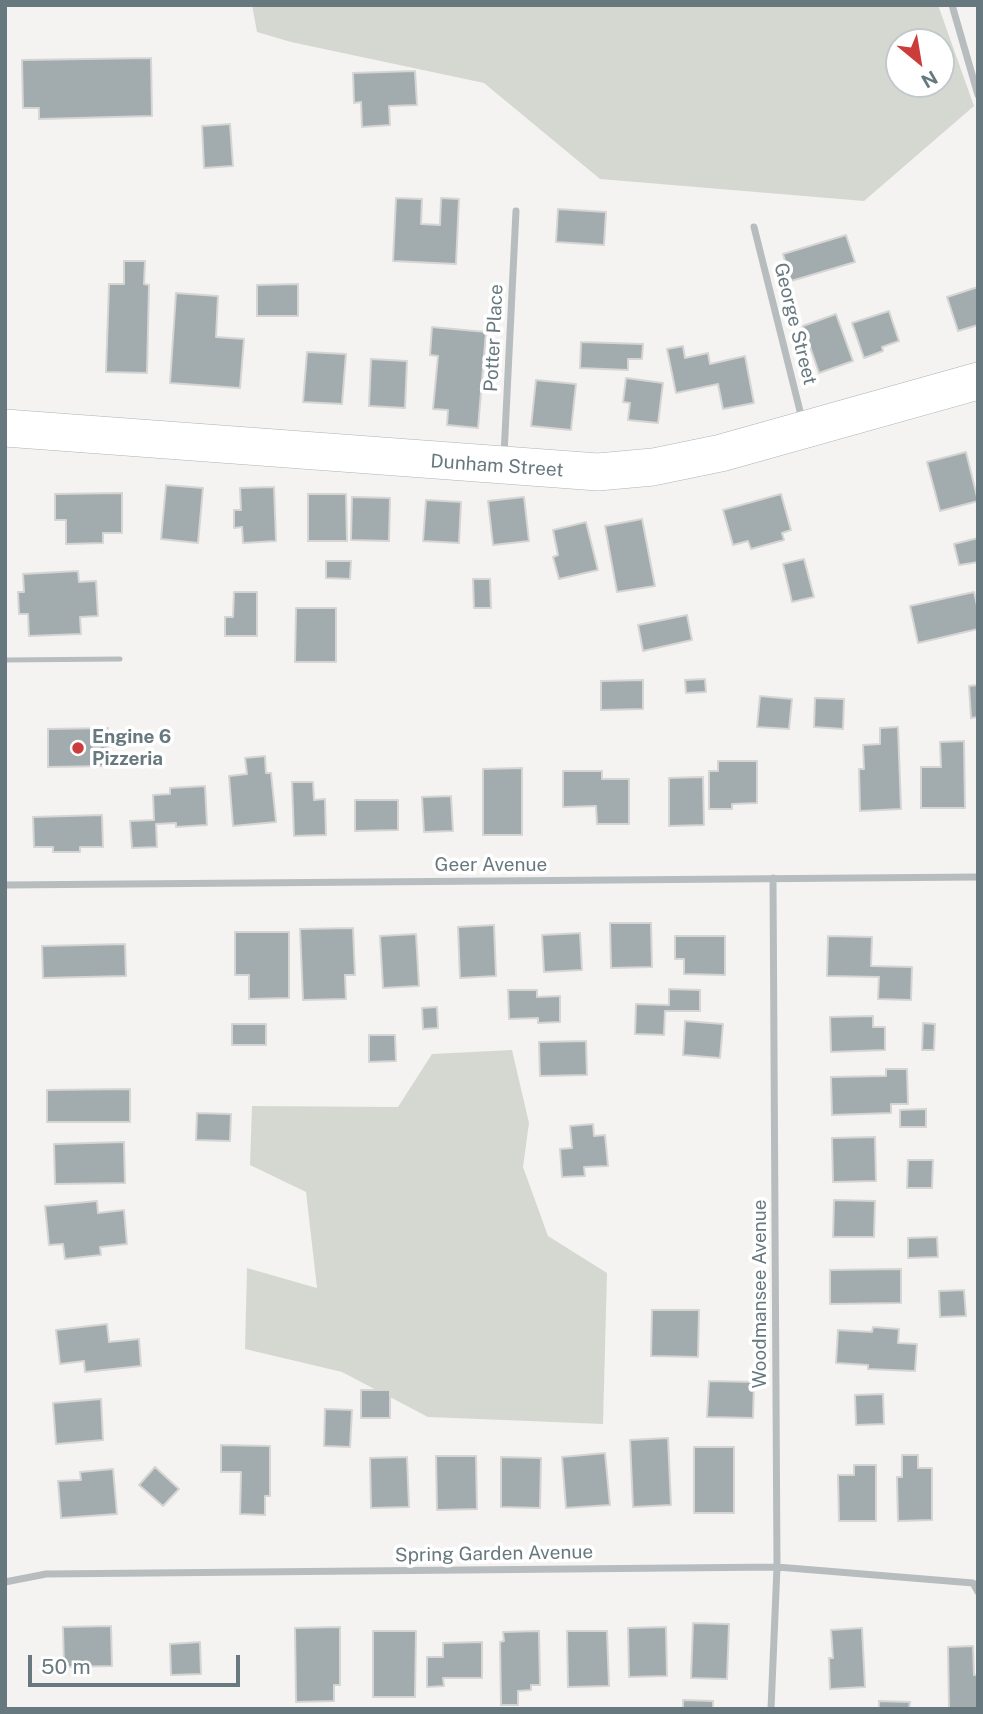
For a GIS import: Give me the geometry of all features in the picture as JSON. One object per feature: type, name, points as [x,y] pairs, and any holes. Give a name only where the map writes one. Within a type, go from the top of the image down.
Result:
[{"type":"street","points":[[952,5],[978,95]]},
{"type":"street","name":"Potter Place","points":[[504,466],[516,211]]},
{"type":"street","name":"George Street","points":[[754,227],[805,430]]},
{"type":"street","name":"Dunham Street","points":[[5,428],[598,472],[653,467],[721,453],[978,380]]},
{"type":"street","name":"Geer Avenue","points":[[5,885],[978,877]]},
{"type":"street","name":"Woodmansee Avenue","points":[[771,1709],[777,1567],[773,878]]},
{"type":"street","name":"Spring Garden Avenue","points":[[5,1582],[46,1574],[777,1567],[973,1583],[978,1592]]},
{"type":"lane","points":[[5,660],[120,659]]},
{"type":"shaded area","points":[[252,5],[938,5],[946,28],[885,28],[885,98],[955,98],[955,53],[974,106],[864,201],[600,179],[484,83],[291,42],[257,32]]},
{"type":"shaded area","points":[[512,1050],[529,1123],[523,1167],[548,1236],[607,1273],[603,1424],[428,1417],[342,1372],[245,1349],[247,1268],[317,1288],[306,1192],[250,1165],[252,1106],[398,1107],[432,1054]]},
{"type":"building","points":[[151,58],[152,116],[39,119],[39,108],[23,108],[22,60]]},
{"type":"building","points":[[415,71],[417,105],[389,106],[390,125],[362,127],[361,102],[354,103],[353,73]]},
{"type":"building","points":[[230,124],[233,166],[204,168],[202,126]]},
{"type":"building","points":[[396,198],[422,199],[421,224],[440,225],[441,198],[459,199],[456,264],[393,261]]},
{"type":"building","points":[[558,209],[606,212],[604,245],[556,242]]},
{"type":"building","points":[[846,235],[855,262],[791,281],[783,254]]},
{"type":"building","points":[[124,261],[145,261],[144,284],[149,285],[147,373],[106,372],[109,284],[124,284]]},
{"type":"building","points":[[298,284],[298,316],[257,316],[257,285]]},
{"type":"building","points":[[978,287],[978,325],[958,331],[947,297]]},
{"type":"building","points":[[176,293],[218,296],[216,337],[244,339],[240,388],[170,383]]},
{"type":"building","points":[[889,311],[899,341],[864,358],[852,323]]},
{"type":"building","points":[[836,314],[853,361],[819,373],[803,326]]},
{"type":"building","points":[[432,327],[486,332],[478,428],[447,425],[448,410],[433,409],[438,356],[430,355]]},
{"type":"building","points":[[581,342],[643,344],[642,359],[628,359],[628,370],[580,368]]},
{"type":"building","points":[[683,346],[685,358],[708,353],[710,364],[745,356],[754,403],[723,409],[718,384],[676,393],[667,349]]},
{"type":"building","points":[[307,352],[346,354],[342,404],[303,402]]},
{"type":"building","points":[[371,359],[407,361],[405,408],[369,406]]},
{"type":"building","points":[[626,378],[663,383],[658,423],[628,420],[630,403],[623,402]]},
{"type":"building","points":[[536,380],[576,384],[571,430],[531,426]]},
{"type":"building","points":[[966,452],[978,501],[940,511],[927,462]]},
{"type":"building","points":[[166,485],[203,488],[198,543],[161,539]]},
{"type":"building","points":[[274,487],[276,541],[243,543],[242,527],[234,528],[234,510],[241,510],[240,488]]},
{"type":"building","points":[[122,493],[122,533],[103,533],[103,543],[66,544],[66,520],[55,520],[55,494]]},
{"type":"building","points":[[308,494],[346,494],[347,541],[308,541]]},
{"type":"building","points":[[781,494],[791,530],[782,533],[784,540],[751,549],[748,541],[733,545],[723,510]]},
{"type":"building","points":[[352,497],[390,498],[389,541],[351,540]]},
{"type":"building","points":[[524,497],[529,541],[493,545],[488,501]]},
{"type":"building","points":[[426,500],[461,502],[459,543],[423,541]]},
{"type":"building","points":[[642,519],[655,586],[617,592],[605,526]]},
{"type":"building","points":[[586,522],[598,570],[559,579],[553,557],[558,555],[553,530]]},
{"type":"building","points":[[978,538],[978,562],[959,565],[954,544]]},
{"type":"building","points":[[804,559],[814,597],[792,602],[783,564]]},
{"type":"building","points":[[326,561],[351,561],[350,579],[326,578]]},
{"type":"building","points":[[78,571],[79,582],[96,581],[98,616],[80,617],[81,634],[29,636],[28,614],[19,614],[18,592],[24,592],[23,574]]},
{"type":"building","points":[[473,579],[490,579],[491,608],[474,608]]},
{"type":"building","points":[[234,592],[257,592],[257,636],[225,636],[225,617],[233,617]]},
{"type":"building","points":[[974,592],[978,629],[918,643],[910,606]]},
{"type":"building","points":[[296,608],[336,608],[336,662],[295,662]]},
{"type":"building","points":[[687,615],[692,640],[643,651],[638,625]]},
{"type":"building","points":[[705,679],[706,692],[686,693],[685,680]]},
{"type":"building","points":[[643,680],[643,709],[601,710],[601,681]]},
{"type":"building","points":[[978,685],[978,717],[971,718],[969,686]]},
{"type":"building","points":[[760,696],[792,699],[789,729],[757,727]]},
{"type":"building","points":[[815,698],[844,699],[843,729],[814,727]]},
{"type":"building","points":[[898,727],[901,809],[860,811],[859,769],[864,769],[863,745],[880,744],[880,728]]},
{"type":"building","name":"Engine 6 Pizzeria","points":[[108,728],[109,766],[48,767],[48,729]]},
{"type":"building","points":[[964,741],[965,808],[921,808],[921,767],[941,767],[940,742]]},
{"type":"building","points":[[265,756],[266,773],[271,773],[276,822],[233,826],[229,776],[247,774],[245,758]]},
{"type":"building","points":[[718,761],[757,761],[757,803],[732,804],[732,809],[709,809],[709,771],[718,771]]},
{"type":"building","points":[[522,768],[522,835],[483,835],[483,769]]},
{"type":"building","points":[[563,771],[602,771],[602,779],[629,779],[629,824],[597,824],[596,806],[563,807]]},
{"type":"building","points":[[703,777],[704,825],[669,826],[669,778]]},
{"type":"building","points":[[292,782],[313,782],[314,800],[325,799],[326,835],[294,836]]},
{"type":"building","points":[[205,786],[207,825],[176,827],[176,823],[156,824],[157,847],[132,848],[130,821],[154,820],[153,795],[170,794],[170,788]]},
{"type":"building","points":[[451,796],[453,831],[424,832],[422,797]]},
{"type":"building","points":[[355,800],[398,800],[398,830],[355,831]]},
{"type":"building","points":[[102,815],[103,847],[80,847],[80,852],[53,852],[53,847],[34,847],[33,817]]},
{"type":"building","points":[[610,923],[651,923],[652,967],[611,968]]},
{"type":"building","points":[[494,925],[496,976],[460,978],[458,927]]},
{"type":"building","points":[[353,928],[355,975],[345,975],[346,999],[303,1000],[300,929]]},
{"type":"building","points":[[235,932],[289,932],[289,998],[249,999],[249,975],[235,975]]},
{"type":"building","points":[[580,933],[582,970],[544,972],[542,935]]},
{"type":"building","points":[[416,934],[419,986],[383,988],[380,936]]},
{"type":"building","points":[[675,936],[725,936],[725,975],[684,974],[684,959],[675,959]]},
{"type":"building","points":[[828,936],[872,937],[871,966],[912,967],[911,1000],[878,999],[879,977],[827,976]]},
{"type":"building","points":[[125,944],[126,976],[43,978],[42,946]]},
{"type":"building","points":[[669,989],[700,990],[700,1011],[665,1011],[664,1035],[635,1034],[636,1004],[669,1005]]},
{"type":"building","points":[[508,990],[537,990],[537,997],[560,996],[560,1022],[538,1023],[538,1018],[509,1019]]},
{"type":"building","points":[[437,1007],[438,1028],[423,1029],[422,1008]]},
{"type":"building","points":[[873,1016],[873,1027],[885,1027],[885,1050],[831,1052],[830,1017]]},
{"type":"building","points":[[685,1021],[723,1024],[720,1058],[683,1055]]},
{"type":"building","points":[[923,1023],[935,1024],[934,1050],[922,1050]]},
{"type":"building","points":[[232,1024],[266,1024],[266,1045],[232,1045]]},
{"type":"building","points":[[369,1035],[395,1035],[396,1061],[369,1062]]},
{"type":"building","points":[[586,1041],[587,1075],[540,1076],[539,1042]]},
{"type":"building","points":[[886,1069],[907,1069],[908,1104],[891,1104],[891,1113],[832,1115],[831,1077],[886,1076]]},
{"type":"building","points":[[130,1089],[130,1122],[47,1122],[47,1090]]},
{"type":"building","points":[[926,1109],[926,1127],[900,1127],[900,1110]]},
{"type":"building","points":[[197,1113],[231,1114],[230,1141],[196,1140]]},
{"type":"building","points":[[593,1124],[594,1136],[605,1135],[608,1166],[584,1167],[585,1176],[562,1177],[560,1149],[572,1148],[570,1126]]},
{"type":"building","points":[[875,1137],[876,1181],[833,1182],[832,1138]]},
{"type":"building","points":[[124,1142],[125,1183],[55,1184],[54,1144]]},
{"type":"building","points":[[908,1160],[933,1160],[932,1188],[907,1188]]},
{"type":"building","points":[[834,1200],[875,1201],[874,1237],[833,1237]]},
{"type":"building","points":[[97,1201],[98,1213],[124,1210],[127,1244],[100,1247],[101,1255],[65,1259],[63,1244],[49,1245],[45,1206]]},
{"type":"building","points":[[937,1237],[938,1257],[908,1258],[908,1238]]},
{"type":"building","points":[[901,1269],[901,1303],[830,1304],[830,1270]]},
{"type":"building","points":[[964,1290],[966,1316],[940,1317],[939,1291]]},
{"type":"building","points":[[652,1310],[699,1310],[698,1357],[651,1356]]},
{"type":"building","points":[[107,1324],[109,1342],[139,1339],[141,1366],[85,1372],[84,1361],[60,1364],[56,1330]]},
{"type":"building","points":[[873,1327],[899,1329],[898,1343],[917,1344],[915,1371],[868,1369],[868,1365],[836,1363],[838,1330],[872,1332]]},
{"type":"building","points":[[709,1381],[754,1382],[753,1418],[707,1417]]},
{"type":"building","points":[[361,1390],[390,1390],[390,1418],[361,1418]]},
{"type":"building","points":[[883,1394],[884,1424],[856,1425],[855,1395]]},
{"type":"building","points":[[101,1399],[103,1440],[56,1444],[53,1403]]},
{"type":"building","points":[[325,1409],[352,1410],[350,1447],[324,1446]]},
{"type":"building","points":[[668,1438],[671,1505],[633,1507],[630,1440]]},
{"type":"building","points":[[221,1445],[270,1446],[270,1496],[265,1496],[265,1515],[240,1514],[241,1472],[221,1472]]},
{"type":"building","points":[[694,1447],[734,1447],[734,1513],[694,1513]]},
{"type":"building","points":[[605,1453],[610,1505],[566,1508],[562,1457]]},
{"type":"building","points":[[902,1455],[918,1455],[918,1468],[932,1468],[932,1520],[898,1521],[897,1477],[902,1477]]},
{"type":"building","points":[[436,1456],[476,1456],[477,1509],[437,1510]]},
{"type":"building","points":[[407,1457],[409,1507],[371,1508],[370,1458]]},
{"type":"building","points":[[501,1457],[541,1458],[540,1508],[501,1507]]},
{"type":"building","points":[[854,1465],[876,1465],[876,1521],[839,1521],[838,1475],[854,1475]]},
{"type":"building","points":[[155,1467],[179,1489],[163,1506],[139,1485]]},
{"type":"building","points":[[113,1469],[117,1514],[61,1518],[58,1481],[81,1480],[80,1472]]},
{"type":"building","points":[[693,1623],[729,1624],[727,1679],[691,1678]]},
{"type":"building","points":[[111,1626],[112,1666],[64,1667],[63,1627]]},
{"type":"building","points":[[340,1627],[340,1685],[334,1685],[334,1701],[296,1702],[295,1628]]},
{"type":"building","points":[[666,1627],[667,1676],[629,1677],[628,1628]]},
{"type":"building","points":[[862,1628],[865,1687],[830,1689],[829,1658],[833,1658],[831,1630]]},
{"type":"building","points":[[373,1631],[416,1631],[415,1697],[373,1697]]},
{"type":"building","points":[[539,1631],[540,1685],[531,1685],[531,1690],[518,1691],[518,1705],[501,1705],[500,1642],[504,1641],[503,1632]]},
{"type":"building","points":[[567,1631],[607,1631],[609,1686],[568,1687]]},
{"type":"building","points":[[200,1642],[201,1674],[171,1675],[170,1644]]},
{"type":"building","points":[[482,1642],[482,1678],[443,1678],[444,1686],[427,1687],[427,1657],[443,1657],[443,1643]]},
{"type":"building","points":[[973,1646],[974,1675],[978,1675],[978,1709],[949,1709],[948,1647]]},
{"type":"building","points":[[683,1700],[713,1701],[713,1709],[683,1709]]},
{"type":"building","points":[[879,1701],[910,1702],[909,1709],[879,1709]]},
{"type":"place","name":"Engine 6 Pizzeria","points":[[78,748]]}]
